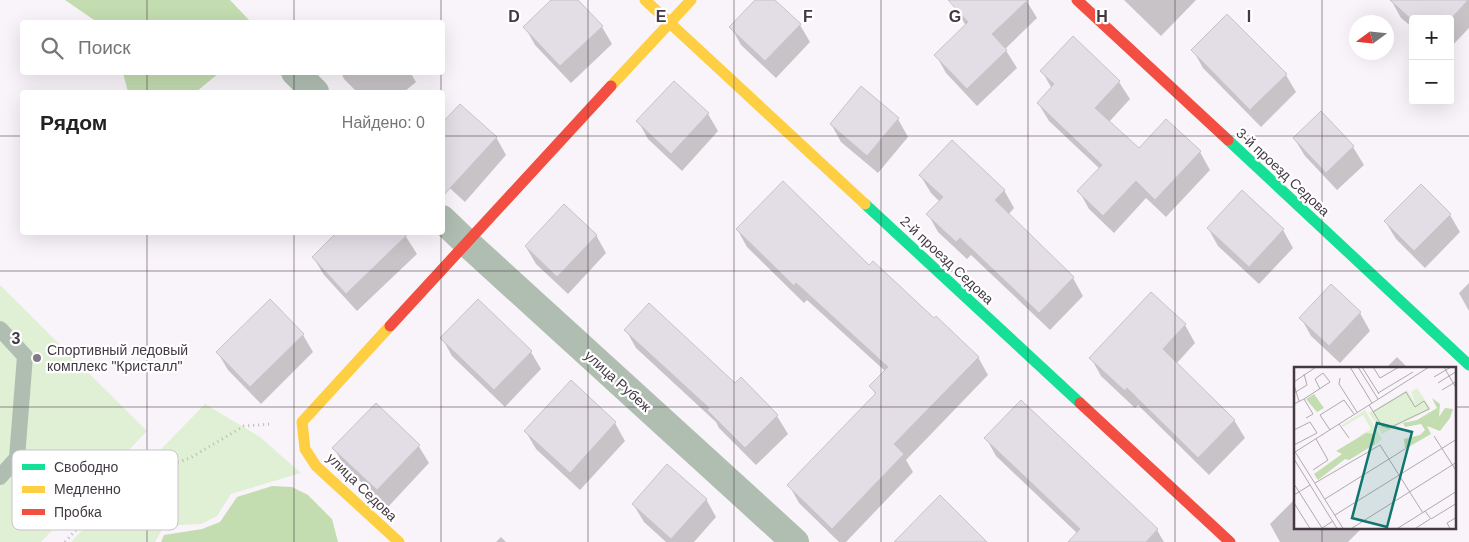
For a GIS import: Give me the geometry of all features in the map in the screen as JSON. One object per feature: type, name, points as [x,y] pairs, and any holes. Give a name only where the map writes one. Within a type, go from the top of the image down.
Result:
[{"type":"street","name":"2-й проезд Седова","points":[[645,0],[1230,542]]},
{"type":"street","points":[[302,422],[691,0]]},
{"type":"street","name":"3-й проезд Седова","points":[[1077,0],[1469,365]]},
{"type":"street","points":[[298,75],[313,90]]},
{"type":"street","name":"улица Рубеж","points":[[445,222],[795,542]]},
{"type":"street","name":"улица Седова","points":[[302,422],[305,449],[316,466],[398,542]]},
{"type":"lane","points":[[0,329],[25,356],[18,450]]},
{"type":"lane","points":[[0,477],[12,464]]},
{"type":"path","points":[[178,462],[190,458],[244,426],[302,422]]},
{"type":"path","points":[[64,542],[76,530]]},
{"type":"green space","points":[[65,0],[230,0],[249,20],[94,20]]},
{"type":"green space","points":[[124,75],[217,75],[198,90],[128,90]]},
{"type":"green space","name":"Спортивный ледовый комплекс \"Кристалл\"","points":[[0,285],[147,431],[129,450],[12,450],[12,530],[52,530],[41,542],[0,542]]},
{"type":"green space","points":[[205,404],[260,437],[301,473],[231,494],[217,516],[201,524],[178,525],[178,450],[160,450]]},
{"type":"green space","points":[[272,486],[292,487],[308,495],[332,519],[338,542],[161,542],[164,535],[202,529],[220,522],[237,497]]},
{"type":"green space","points":[[83,530],[162,530],[155,542],[71,542]]},
{"type":"building","points":[[551,0],[578,0],[603,26],[560,66],[523,27]]},
{"type":"building","points":[[755,0],[775,0],[801,24],[765,61],[729,27]]},
{"type":"building","points":[[948,0],[1028,0],[992,34],[1007,50],[967,89],[934,55],[968,22]]},
{"type":"building","points":[[1390,0],[1468,0],[1454,16],[1409,15],[1409,17]]},
{"type":"building","points":[[1227,14],[1287,74],[1250,110],[1191,50]]},
{"type":"building","points":[[1073,36],[1120,81],[1095,108],[1139,148],[1166,119],[1201,151],[1155,200],[1136,181],[1103,216],[1077,191],[1102,165],[1037,103],[1054,84],[1040,71]]},
{"type":"building","points":[[674,81],[709,113],[671,154],[636,121]]},
{"type":"building","points":[[861,86],[899,118],[867,156],[830,124]]},
{"type":"building","points":[[460,104],[497,137],[445,194],[445,120]]},
{"type":"building","points":[[1321,111],[1354,146],[1326,173],[1293,138]]},
{"type":"building","points":[[952,140],[1005,190],[995,200],[1074,277],[1039,313],[960,238],[956,242],[926,214],[943,197],[919,175]]},
{"type":"building","points":[[783,181],[869,265],[873,261],[934,318],[936,316],[979,357],[894,444],[904,454],[832,529],[787,485],[876,393],[869,386],[888,367],[796,283],[794,286],[736,229]]},
{"type":"building","points":[[1421,184],[1451,214],[1414,251],[1384,221]]},
{"type":"building","points":[[1242,190],[1284,229],[1249,267],[1207,228]]},
{"type":"building","points":[[564,204],[597,235],[557,277],[525,246]]},
{"type":"building","points":[[334,235],[407,235],[346,294],[312,257]]},
{"type":"building","points":[[1331,284],[1361,312],[1329,346],[1299,318]]},
{"type":"building","points":[[1151,292],[1186,324],[1163,349],[1235,420],[1198,458],[1127,388],[1125,391],[1089,358]]},
{"type":"building","points":[[270,299],[304,334],[250,387],[216,352]]},
{"type":"building","points":[[478,299],[532,351],[494,390],[440,338]]},
{"type":"building","points":[[649,303],[735,383],[741,377],[778,415],[745,448],[707,410],[709,408],[624,330]]},
{"type":"building","points":[[571,380],[616,422],[570,473],[524,431]]},
{"type":"building","points":[[1021,400],[1158,529],[1146,542],[1068,542],[1080,529],[984,438]]},
{"type":"building","points":[[376,403],[420,445],[377,490],[332,448]]},
{"type":"building","points":[[667,464],[707,499],[671,539],[632,504]]},
{"type":"building","points":[[940,495],[987,542],[894,542]]},
{"type":"traffic: fast","points":[[1228,140],[1469,365]]},
{"type":"traffic: fast","points":[[865,204],[1080,403]]},
{"type":"traffic: slow","points":[[645,0],[865,204]]},
{"type":"traffic: slow","points":[[611,86],[691,0]]},
{"type":"traffic: slow","points":[[390,326],[302,422],[305,449],[316,466],[399,542]]},
{"type":"traffic: jam","points":[[1077,0],[1228,140]]},
{"type":"traffic: jam","points":[[390,326],[611,86]]},
{"type":"traffic: jam","points":[[1080,403],[1230,542]]},
{"type":"place","name":"Спортивный ледовый комплекс \"Кристалл\"","points":[[37,358]]}]
